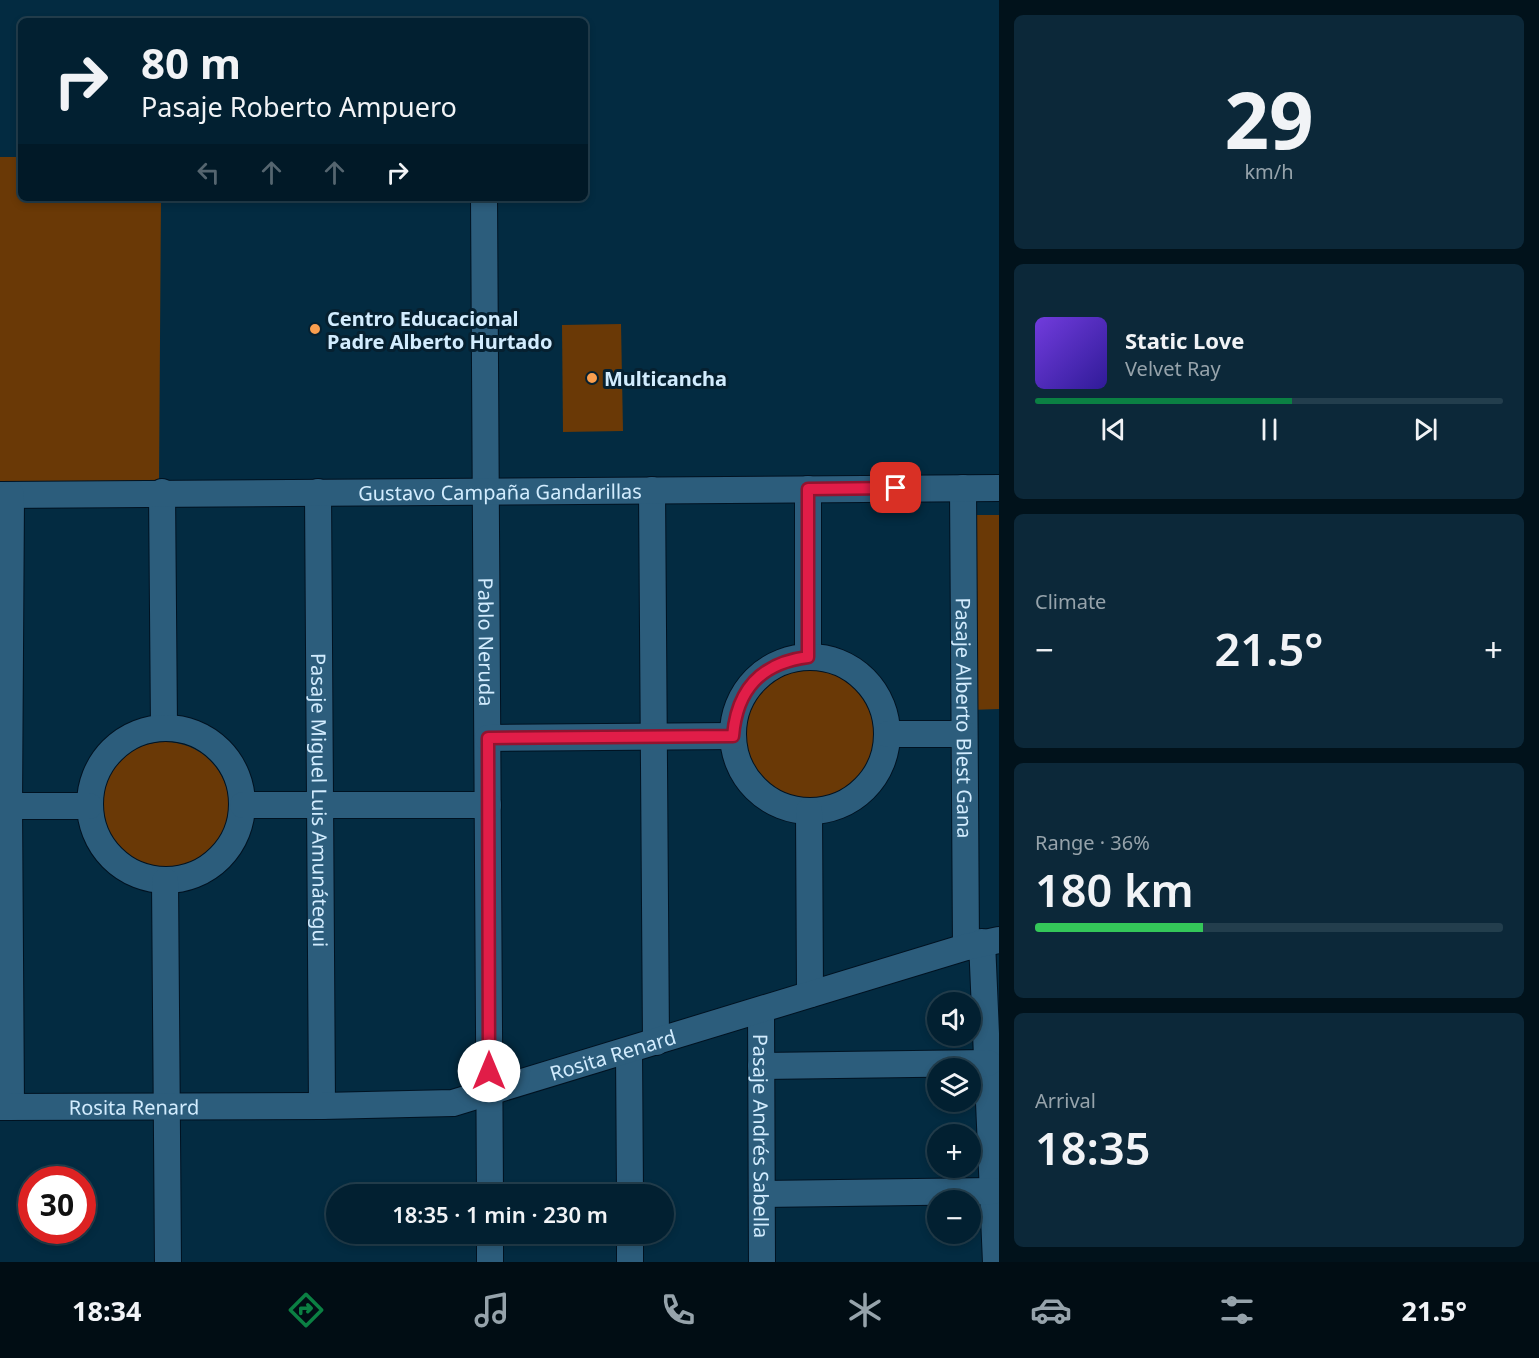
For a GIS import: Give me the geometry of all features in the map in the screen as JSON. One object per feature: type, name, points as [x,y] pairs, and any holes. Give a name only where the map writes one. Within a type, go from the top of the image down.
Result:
[{"type":"street","name":"Pablo Neruda","points":[[484,201],[490,1184]]},
{"type":"street","name":"Pasaje Alberto Blest Gana","points":[[963,488],[964,735],[983,943],[996,1262]]},
{"type":"street","name":"Gustavo Campaña Gandarillas","points":[[6,495],[162,492],[999,488]]},
{"type":"street","points":[[808,489],[808,657]]},
{"type":"street","points":[[652,490],[656,1042]]},
{"type":"street","points":[[162,492],[164,727]]},
{"type":"street","name":"Pasaje Miguel Luis Amunátegui","points":[[318,492],[322,1106]]},
{"type":"street","points":[[6,495],[6,1107]]},
{"type":"street","points":[[808,657],[834,661],[858,673],[880,700],[886,716],[888,734],[886,751],[880,767],[864,788],[843,803],[827,809],[809,811],[785,806],[762,794],[741,768],[735,752],[733,736],[740,702],[749,687],[775,665],[791,659],[808,657]]},
{"type":"street","points":[[164,727],[194,733],[208,740],[220,750],[237,775],[243,805],[234,838],[213,864],[182,879],[165,881],[139,876],[116,863],[99,843],[90,819],[89,806],[94,777],[110,751],[135,734],[164,727]]},
{"type":"street","points":[[888,734],[964,735]]},
{"type":"street","points":[[488,738],[733,736]]},
{"type":"street","points":[[243,805],[488,805]]},
{"type":"street","points":[[5,806],[89,806]]},
{"type":"street","points":[[809,811],[810,994]]},
{"type":"street","points":[[165,881],[168,1262]]},
{"type":"street","name":"Rosita Renard","points":[[6,1107],[437,1105],[468,1100],[983,943]]},
{"type":"street","name":"Pasaje Andrés Sabella","points":[[761,1010],[762,1262]]},
{"type":"street","points":[[629,1051],[630,1184]]},
{"type":"street","points":[[761,1066],[988,1063]]},
{"type":"street","points":[[762,1194],[993,1191]]},
{"type":"street","points":[[490,1244],[490,1262]]},
{"type":"street","points":[[630,1244],[630,1262]]},
{"type":"shaded area","points":[[0,157],[18,157],[18,201],[161,201],[159,482],[0,482]]},
{"type":"shaded area","name":"Multicancha","points":[[621,324],[623,431],[563,432],[562,325]]},
{"type":"shaded area","points":[[968,515],[999,515],[999,709],[970,710]]},
{"type":"shaded area","points":[[809,666],[835,672],[858,686],[872,709],[878,735],[872,761],[858,784],[835,798],[809,804],[783,798],[760,784],[746,761],[740,735],[746,709],[760,686],[783,672]]},
{"type":"shaded area","points":[[165,742],[190,747],[210,761],[224,781],[229,806],[224,831],[210,851],[190,865],[165,870],[140,865],[120,851],[106,831],[101,806],[106,781],[120,761],[140,747]]},
{"type":"place","name":"Centro Educacional Padre Alberto Hurtado","points":[[315,329]]},
{"type":"place","name":"Multicancha","points":[[592,378]]},
{"type":"route","points":[[489,1071],[488,738],[733,736],[740,702],[749,687],[775,665],[791,659],[808,657],[808,489],[896,488]]}]
